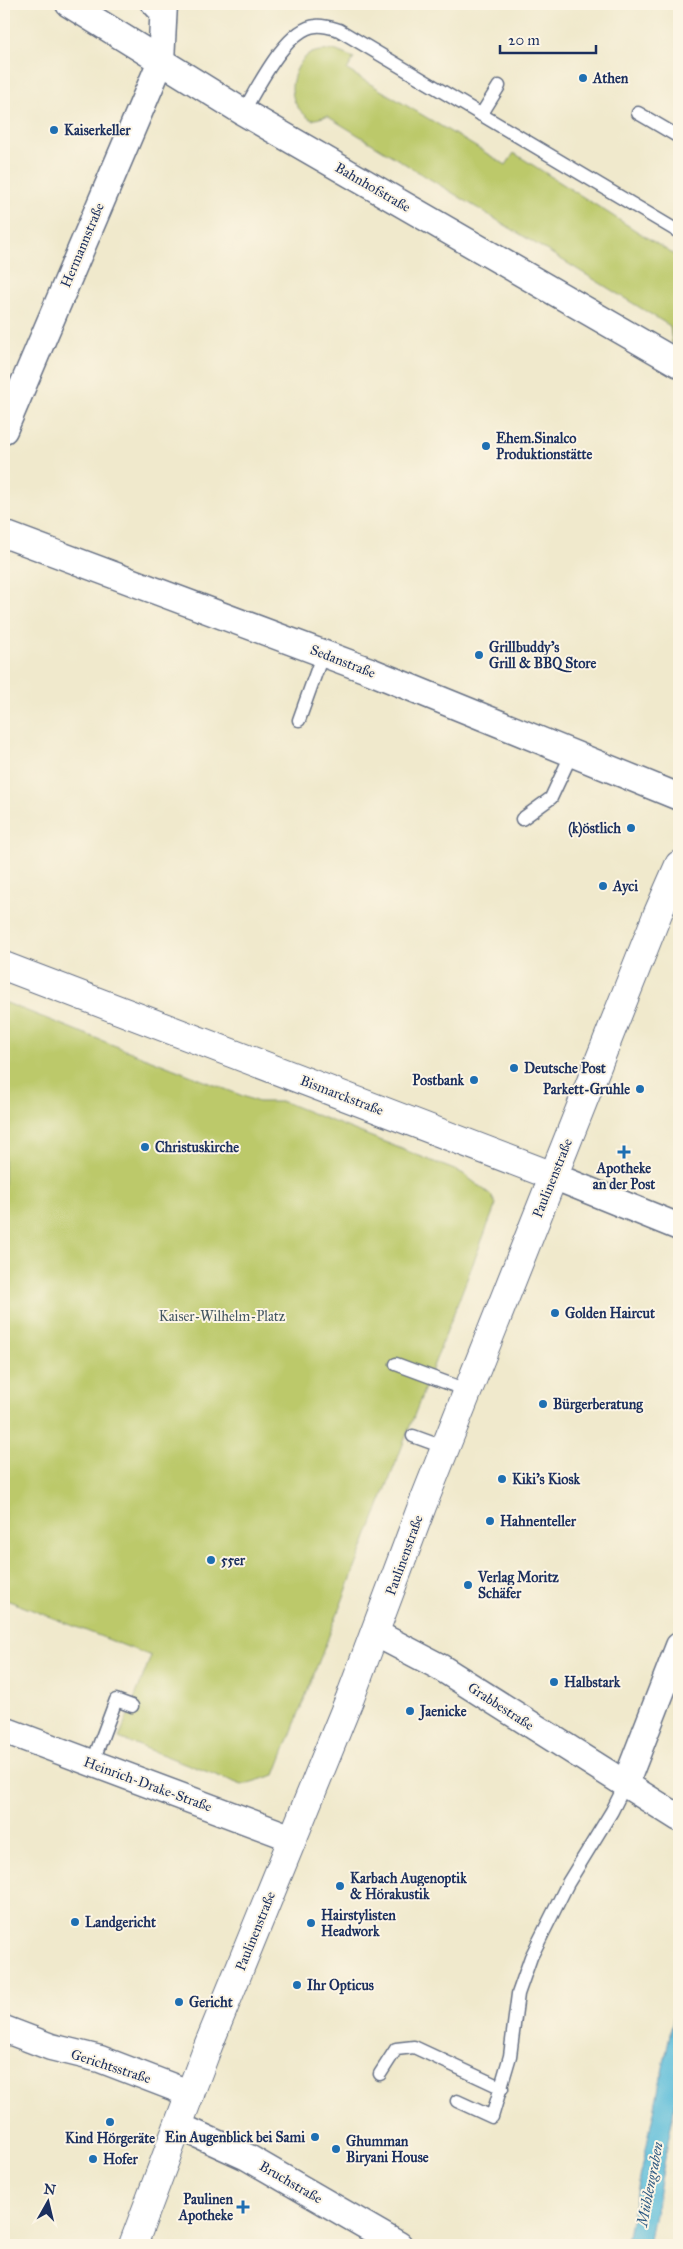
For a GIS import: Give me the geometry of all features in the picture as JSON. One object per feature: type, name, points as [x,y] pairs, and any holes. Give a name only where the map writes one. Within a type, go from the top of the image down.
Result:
[{"type":"main road","name":"Paulinenstraße","points":[[133,2245],[190,2094],[375,1633],[553,1176],[679,866]]},
{"type":"main road","name":"Bismarckstraße","points":[[4,966],[553,1176]]},
{"type":"street","name":"Bahnhofstraße","points":[[70,4],[243,112],[679,364]]},
{"type":"street","points":[[158,10],[161,61]]},
{"type":"street","name":"Hermannstraße","points":[[4,430],[161,61]]},
{"type":"street","name":"Sedanstraße","points":[[4,534],[323,653],[679,797]]},
{"type":"street","name":"Bismarckstraße","points":[[553,1176],[679,1227]]},
{"type":"street","name":"Grabbestraße","points":[[375,1633],[440,1667],[679,1818]]},
{"type":"street","points":[[624,1785],[679,1646]]},
{"type":"street","name":"Heinrich-Drake-Straße","points":[[4,1730],[292,1838]]},
{"type":"street","name":"Gerichtsstraße","points":[[4,2028],[51,2048],[100,2059],[190,2094]]},
{"type":"street","name":"Bruchstraße","points":[[179,2126],[247,2157],[399,2245]]},
{"type":"lane","points":[[243,112],[284,47],[299,33],[316,26],[339,30],[679,232]]},
{"type":"lane","points":[[481,115],[499,86]]},
{"type":"lane","points":[[638,113],[679,137]]},
{"type":"lane","points":[[299,720],[323,653]]},
{"type":"lane","points":[[522,819],[551,798],[572,753]]},
{"type":"lane","points":[[396,1364],[469,1391]]},
{"type":"lane","points":[[413,1436],[446,1448]]},
{"type":"lane","points":[[92,1764],[116,1700],[132,1706]]},
{"type":"lane","points":[[457,2101],[492,2117],[510,2056],[518,1994],[532,1958],[568,1883],[612,1811],[624,1785]]},
{"type":"lane","points":[[380,2074],[396,2049],[414,2047],[502,2088]]},
{"type":"green space","points":[[334,50],[354,58],[347,70],[506,165],[514,153],[679,258],[679,345],[672,343],[670,326],[327,116],[312,120],[305,115],[293,98],[292,84],[297,69],[302,60],[310,54]]},
{"type":"green space","name":"Kaiser-Wilhelm-Platz","points":[[4,1002],[258,1102],[284,1102],[462,1173],[491,1195],[496,1204],[275,1775],[242,1785],[119,1738],[151,1656],[4,1599]]},
{"type":"water","name":"Mühlengraben","points":[[679,1991],[679,2083],[649,2245],[626,2245]]},
{"type":"place","name":"Athen","points":[[583,78]]},
{"type":"place","name":"Kaiserkeller","points":[[54,130]]},
{"type":"place","name":"Ehem.Sinalco Produktionstätte","points":[[486,446]]},
{"type":"place","name":"Grillbuddy's Grill & BBQ Store","points":[[479,655]]},
{"type":"place","name":"(k)östlich","points":[[631,828]]},
{"type":"place","name":"Ayci","points":[[603,886]]},
{"type":"place","name":"Deutsche Post","points":[[514,1068]]},
{"type":"place","name":"Postbank","points":[[474,1080]]},
{"type":"place","name":"Parkett-Gruhle","points":[[640,1089]]},
{"type":"place","name":"Christuskirche","points":[[145,1147]]},
{"type":"place","name":"Apotheke an der Post","points":[[624,1152]]},
{"type":"place","name":"Golden Haircut","points":[[555,1313]]},
{"type":"place","name":"Bürgerberatung","points":[[543,1404]]},
{"type":"place","name":"Kiki's Kiosk","points":[[502,1479]]},
{"type":"place","name":"Hahnenteller","points":[[490,1521]]},
{"type":"place","name":"55er","points":[[211,1560]]},
{"type":"place","name":"Verlag Moritz Schäfer","points":[[468,1585]]},
{"type":"place","name":"Halbstark","points":[[554,1682]]},
{"type":"place","name":"Jaenicke","points":[[410,1711]]},
{"type":"place","name":"Karbach Augenoptik & Hörakustik","points":[[340,1886]]},
{"type":"place","name":"Landgericht","points":[[75,1922]]},
{"type":"place","name":"Hairstylisten Headwork","points":[[311,1923]]},
{"type":"place","name":"Ihr Opticus","points":[[297,1985]]},
{"type":"place","name":"Gericht","points":[[179,2002]]},
{"type":"place","name":"Kind Hörgeräte","points":[[110,2122]]},
{"type":"place","name":"Ein Augenblick bei Sami","points":[[315,2137]]},
{"type":"place","name":"Ghumman Biryani House","points":[[336,2149]]},
{"type":"place","name":"Hofer","points":[[93,2159]]},
{"type":"place","name":"Paulinen Apotheke","points":[[243,2207]]}]
